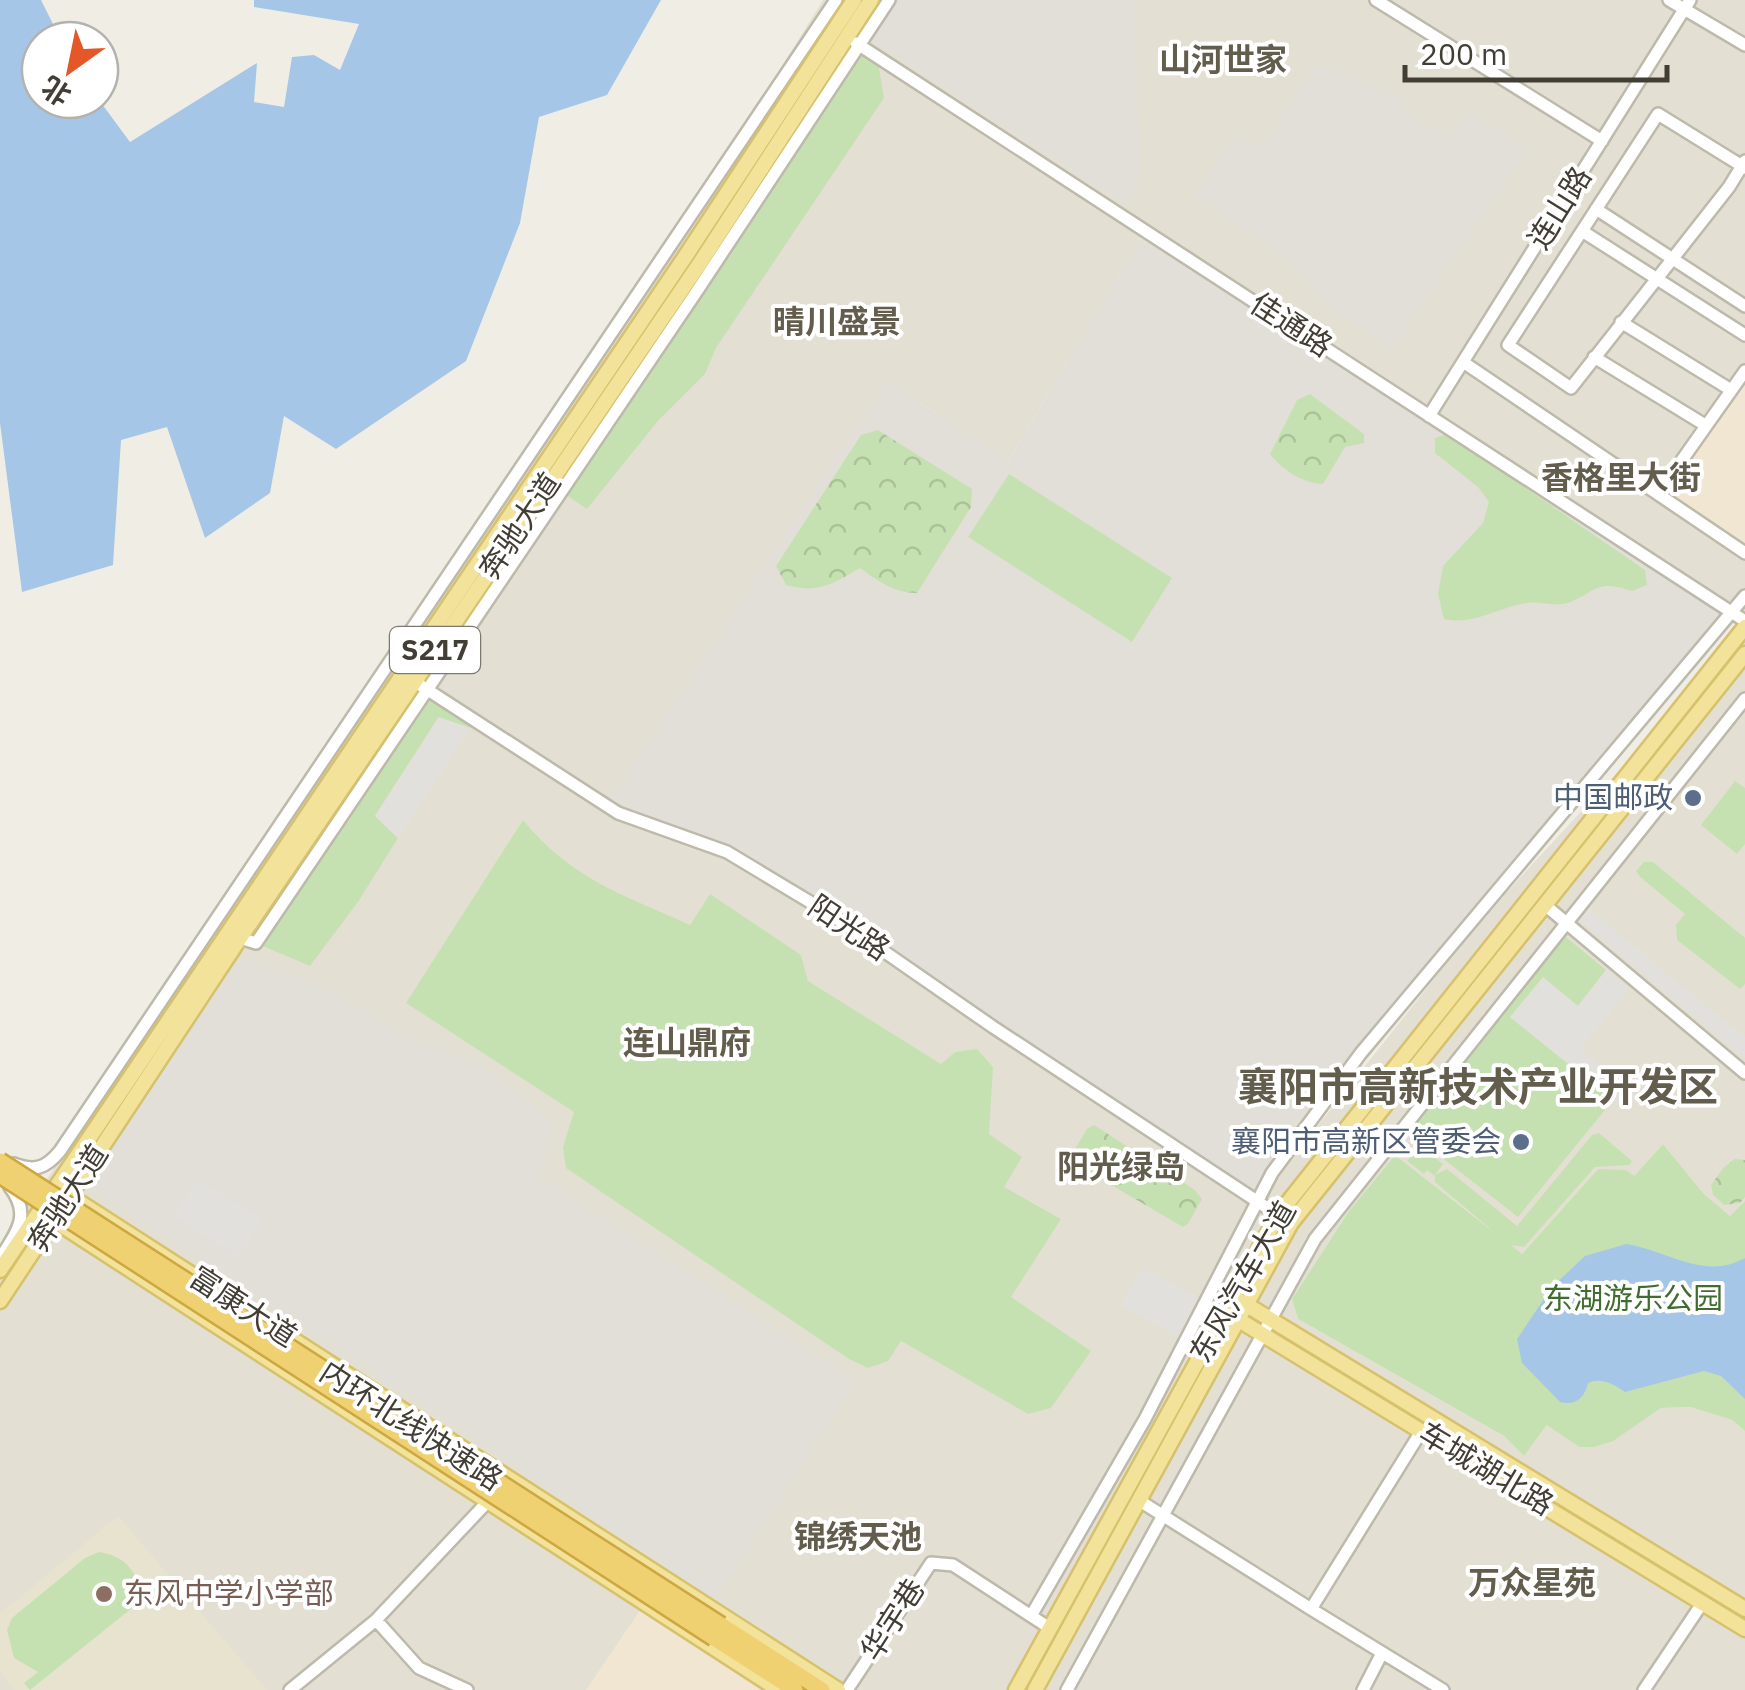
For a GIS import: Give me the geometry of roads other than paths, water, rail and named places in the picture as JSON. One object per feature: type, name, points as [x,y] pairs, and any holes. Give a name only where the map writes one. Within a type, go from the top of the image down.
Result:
[{"type":"highway","name":"内环北线快速路","points":[[5,1160],[822,1690]]},
{"type":"highway","name":"内环北线快速路","points":[[3,1181],[796,1690]]},
{"type":"main road","name":"奔驰大道","points":[[848,38],[854,0]]},
{"type":"main road","name":"奔驰大道","points":[[0,1301],[871,0]]},
{"type":"main road","name":"东风汽车大道","points":[[1035,1690],[1140,1501],[1232,1316],[1233,1296],[1278,1214],[1745,624]]},
{"type":"main road","name":"东风汽车大道","points":[[1016,1690],[1048,1628],[1232,1316],[1247,1304],[1291,1224],[1745,654]]},
{"type":"main road","name":"奔驰大道","points":[[0,1270],[328,784],[414,681]]},
{"type":"main road","name":"富康大道","points":[[5,1160],[54,1186],[838,1690]]},
{"type":"main road","name":"富康大道","points":[[3,1181],[38,1211],[779,1690]]},
{"type":"main road","name":"车城湖北路","points":[[1233,1296],[1745,1609]]},
{"type":"main road","name":"车城湖北路","points":[[1232,1316],[1745,1629]]},
{"type":"street","points":[[5,1160],[36,1169],[60,1151],[836,0]]},
{"type":"street","points":[[414,681],[697,290],[848,38],[888,0]]},
{"type":"street","points":[[1376,0],[1602,141]]},
{"type":"street","points":[[1669,0],[1687,5],[1745,45]]},
{"type":"street","name":"连山路","points":[[1429,416],[1687,5]]},
{"type":"street","name":"佳通路","points":[[848,38],[1745,624]]},
{"type":"street","points":[[1658,114],[1744,165],[1571,388],[1508,345],[1658,114]]},
{"type":"street","points":[[1596,210],[1745,306]]},
{"type":"street","points":[[1582,231],[1745,335]]},
{"type":"street","points":[[1621,322],[1730,390]]},
{"type":"street","points":[[1594,356],[1704,426]]},
{"type":"street","points":[[1463,362],[1745,552]]},
{"type":"street","points":[[1658,494],[1745,371]]},
{"type":"street","points":[[1031,1616],[1145,1418],[1272,1173],[1361,1053],[1745,596]]},
{"type":"street","name":"阳光路","points":[[414,681],[618,813],[728,852],[830,914],[992,1027],[1278,1214]]},
{"type":"street","points":[[1067,1690],[1315,1239],[1745,699]]},
{"type":"street","points":[[314,774],[328,784]]},
{"type":"street","points":[[1545,905],[1745,1073]]},
{"type":"street","points":[[0,1259],[22,1223],[22,1207],[3,1181]]},
{"type":"street","points":[[1311,1609],[1422,1430]]},
{"type":"street","points":[[290,1690],[376,1620],[488,1502],[506,1475]]},
{"type":"street","points":[[1140,1501],[1443,1690]]},
{"type":"street","name":"华宇巷","points":[[847,1690],[931,1563],[953,1565],[1048,1628]]},
{"type":"street","points":[[1644,1690],[1703,1602]]},
{"type":"street","points":[[376,1620],[419,1668],[467,1690]]},
{"type":"street","points":[[1364,1690],[1382,1653]]},
{"type":"water","points":[[0,0],[41,0],[51,20],[20,20],[20,120],[114,120],[130,142],[257,63],[254,102],[284,107],[292,57],[314,55],[340,70],[359,24],[254,7],[254,0],[661,0],[607,95],[539,117],[520,223],[466,361],[336,449],[284,416],[270,493],[205,538],[167,427],[121,440],[113,565],[22,592],[0,423]]},
{"type":"water","points":[[1626,1244],[1700,1265],[1730,1264],[1745,1258],[1745,1399],[1721,1376],[1704,1371],[1625,1392],[1607,1382],[1593,1381],[1578,1400],[1565,1403],[1522,1363],[1517,1339],[1552,1287],[1585,1256]]},
{"type":"place","name":"中国邮政","points":[[1693,798]]},
{"type":"place","name":"襄阳市高新区管委会","points":[[1521,1142]]},
{"type":"place","name":"东风中学小学部","points":[[104,1594]]},
{"type":"district","name":"山河世家","points":[[1223,60]]},
{"type":"district","name":"晴川盛景","points":[[837,322]]},
{"type":"district","name":"香格里大街","points":[[1621,478]]},
{"type":"district","name":"连山鼎府","points":[[687,1043]]},
{"type":"district","name":"襄阳市高新技术产业开发区","points":[[1478,1087]]},
{"type":"district","name":"阳光绿岛","points":[[1121,1167]]},
{"type":"district","name":"锦绣天池","points":[[858,1537]]},
{"type":"district","name":"万众星苑","points":[[1532,1583]]},
{"type":"park label","name":"东湖游乐公园","points":[[1633,1299]]}]
